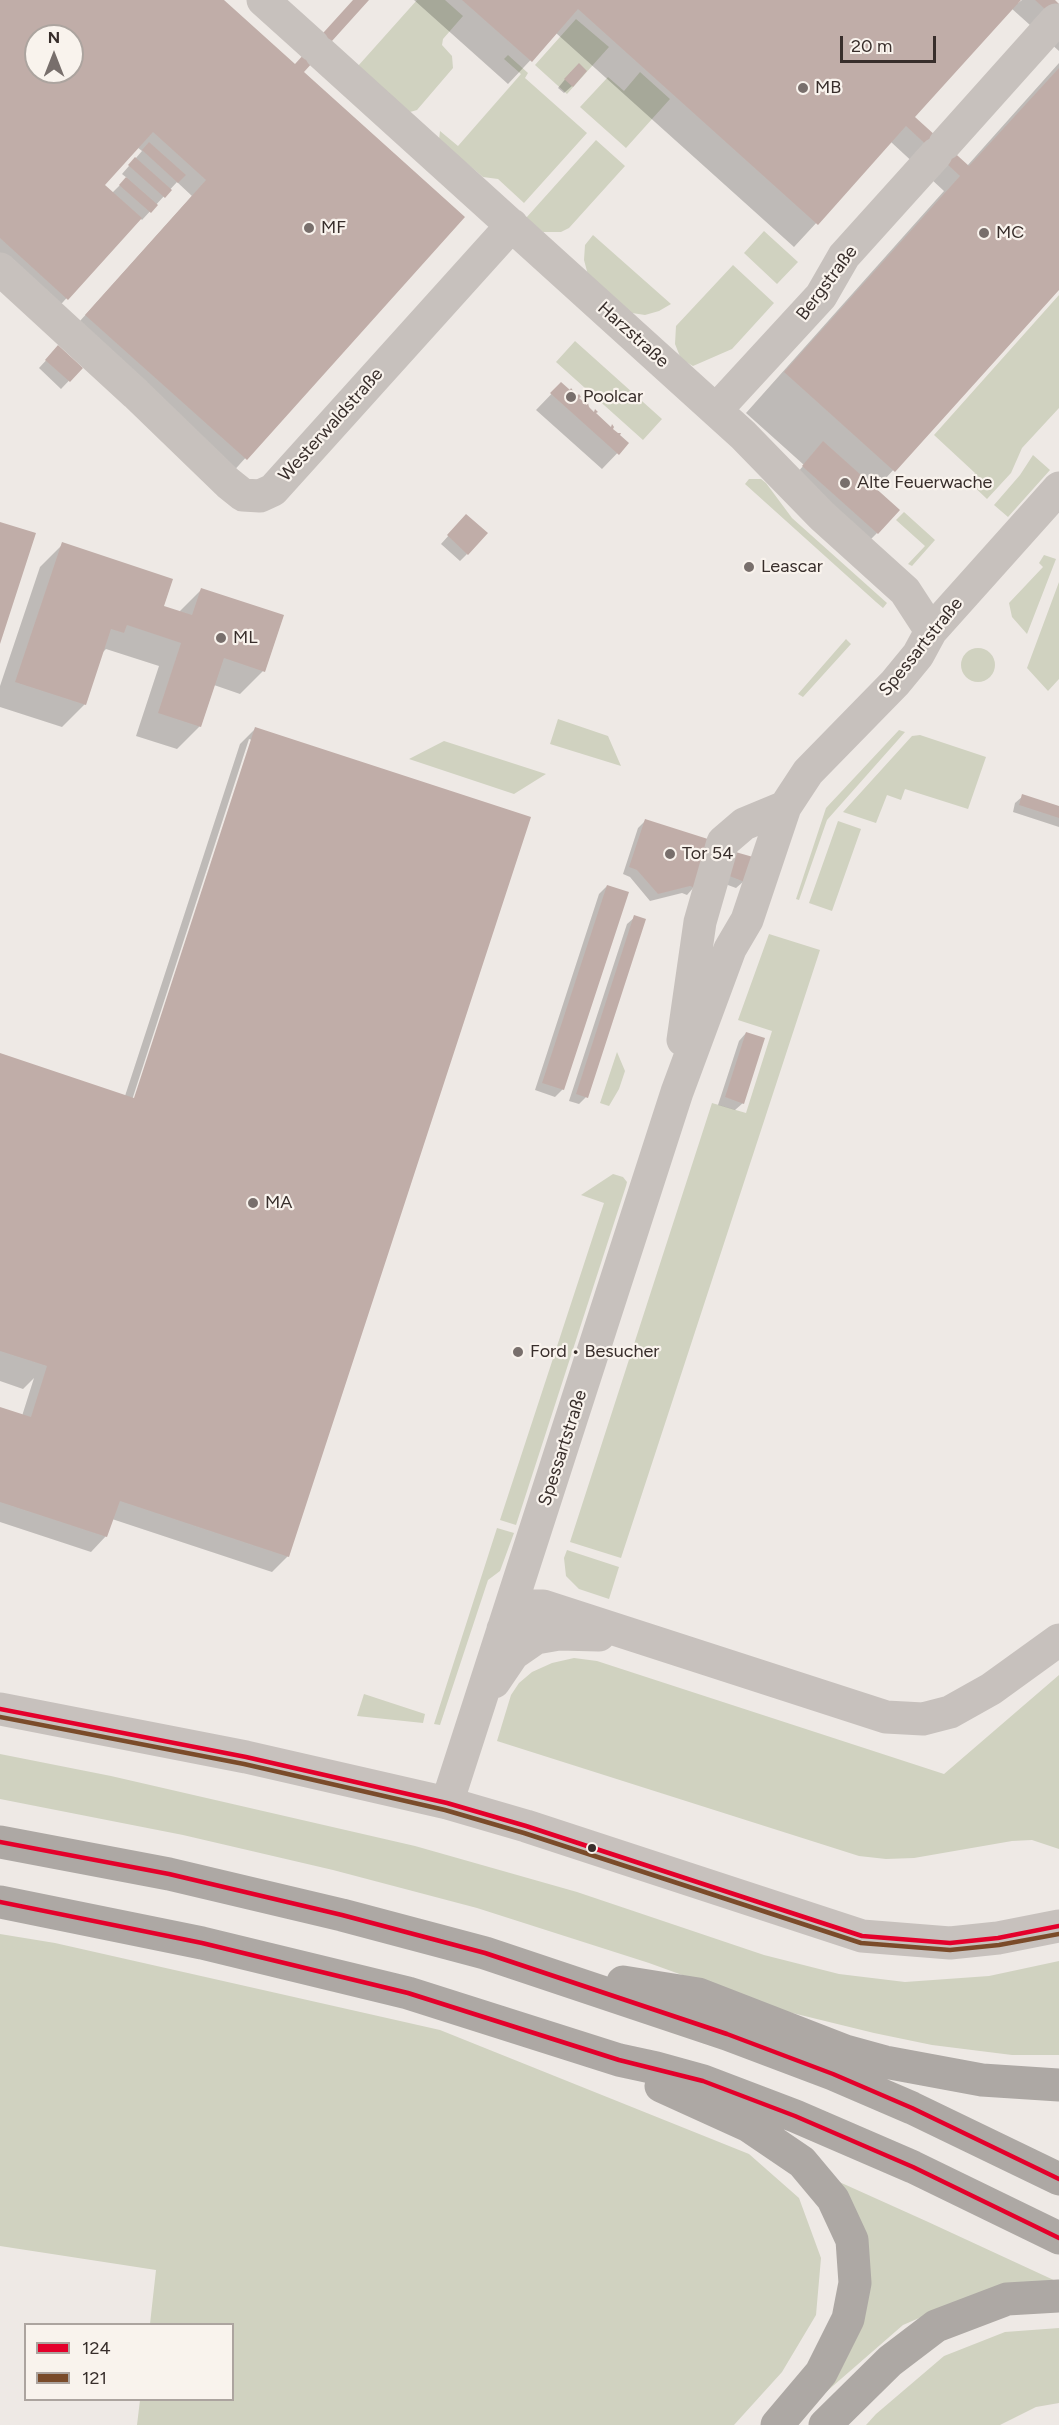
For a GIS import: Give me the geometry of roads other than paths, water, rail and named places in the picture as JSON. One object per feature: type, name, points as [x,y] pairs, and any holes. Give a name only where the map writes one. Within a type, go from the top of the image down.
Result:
[{"type":"highway","points":[[0,1842],[169,1874],[342,1915],[485,1953],[727,2034],[834,2074],[912,2108],[1059,2179]]},
{"type":"highway","points":[[0,1902],[202,1943],[408,1993],[619,2060],[703,2081],[795,2116],[913,2167],[1059,2238]]},
{"type":"highway","points":[[573,1982],[623,1982],[698,1994],[845,2051],[885,2062],[982,2080],[1059,2085]]},
{"type":"highway","points":[[619,2060],[653,2082],[749,2126],[802,2162],[833,2199],[852,2240],[855,2283],[848,2319],[821,2373],[777,2425]]},
{"type":"highway","points":[[825,2425],[890,2361],[936,2326],[1007,2299],[1059,2296]]},
{"type":"street","name":"Harzstraße","points":[[263,0],[716,411],[822,516],[905,591],[931,630]]},
{"type":"street","name":"Bergstraße","points":[[716,411],[821,296],[844,256],[1056,20]]},
{"type":"street","name":"Westerwaldstraße","points":[[0,269],[136,394],[228,483],[243,495],[260,496],[273,490],[512,225]]},
{"type":"street","name":"Spessartstraße","points":[[447,1803],[677,1092],[730,949],[747,920],[785,807],[808,772],[895,683],[918,655],[931,630],[1059,488]]},
{"type":"street","points":[[677,1092],[700,922],[723,842],[744,824],[785,807]]},
{"type":"street","points":[[503,1629],[514,1614],[526,1606],[543,1606],[886,1717],[923,1719],[950,1712],[992,1689],[1059,1640]]},
{"type":"street","points":[[479,1703],[513,1654],[536,1638],[559,1634],[640,1637]]},
{"type":"street","points":[[0,1709],[246,1757],[447,1803],[526,1826],[862,1936],[950,1943],[998,1938],[1059,1926]]},
{"type":"place","name":"MB","points":[[803,88]]},
{"type":"place","name":"MF","points":[[309,228]]},
{"type":"place","name":"MC","points":[[984,233]]},
{"type":"place","name":"Poolcar","points":[[571,397]]},
{"type":"place","name":"Alte Feuerwache","points":[[845,483]]},
{"type":"place","name":"Leascar","points":[[749,567]]},
{"type":"place","name":"ML","points":[[221,638]]},
{"type":"place","name":"Tor 54","points":[[670,854]]},
{"type":"place","name":"MA","points":[[253,1203]]},
{"type":"place","name":"Ford • Besucher","points":[[518,1352]]}]
